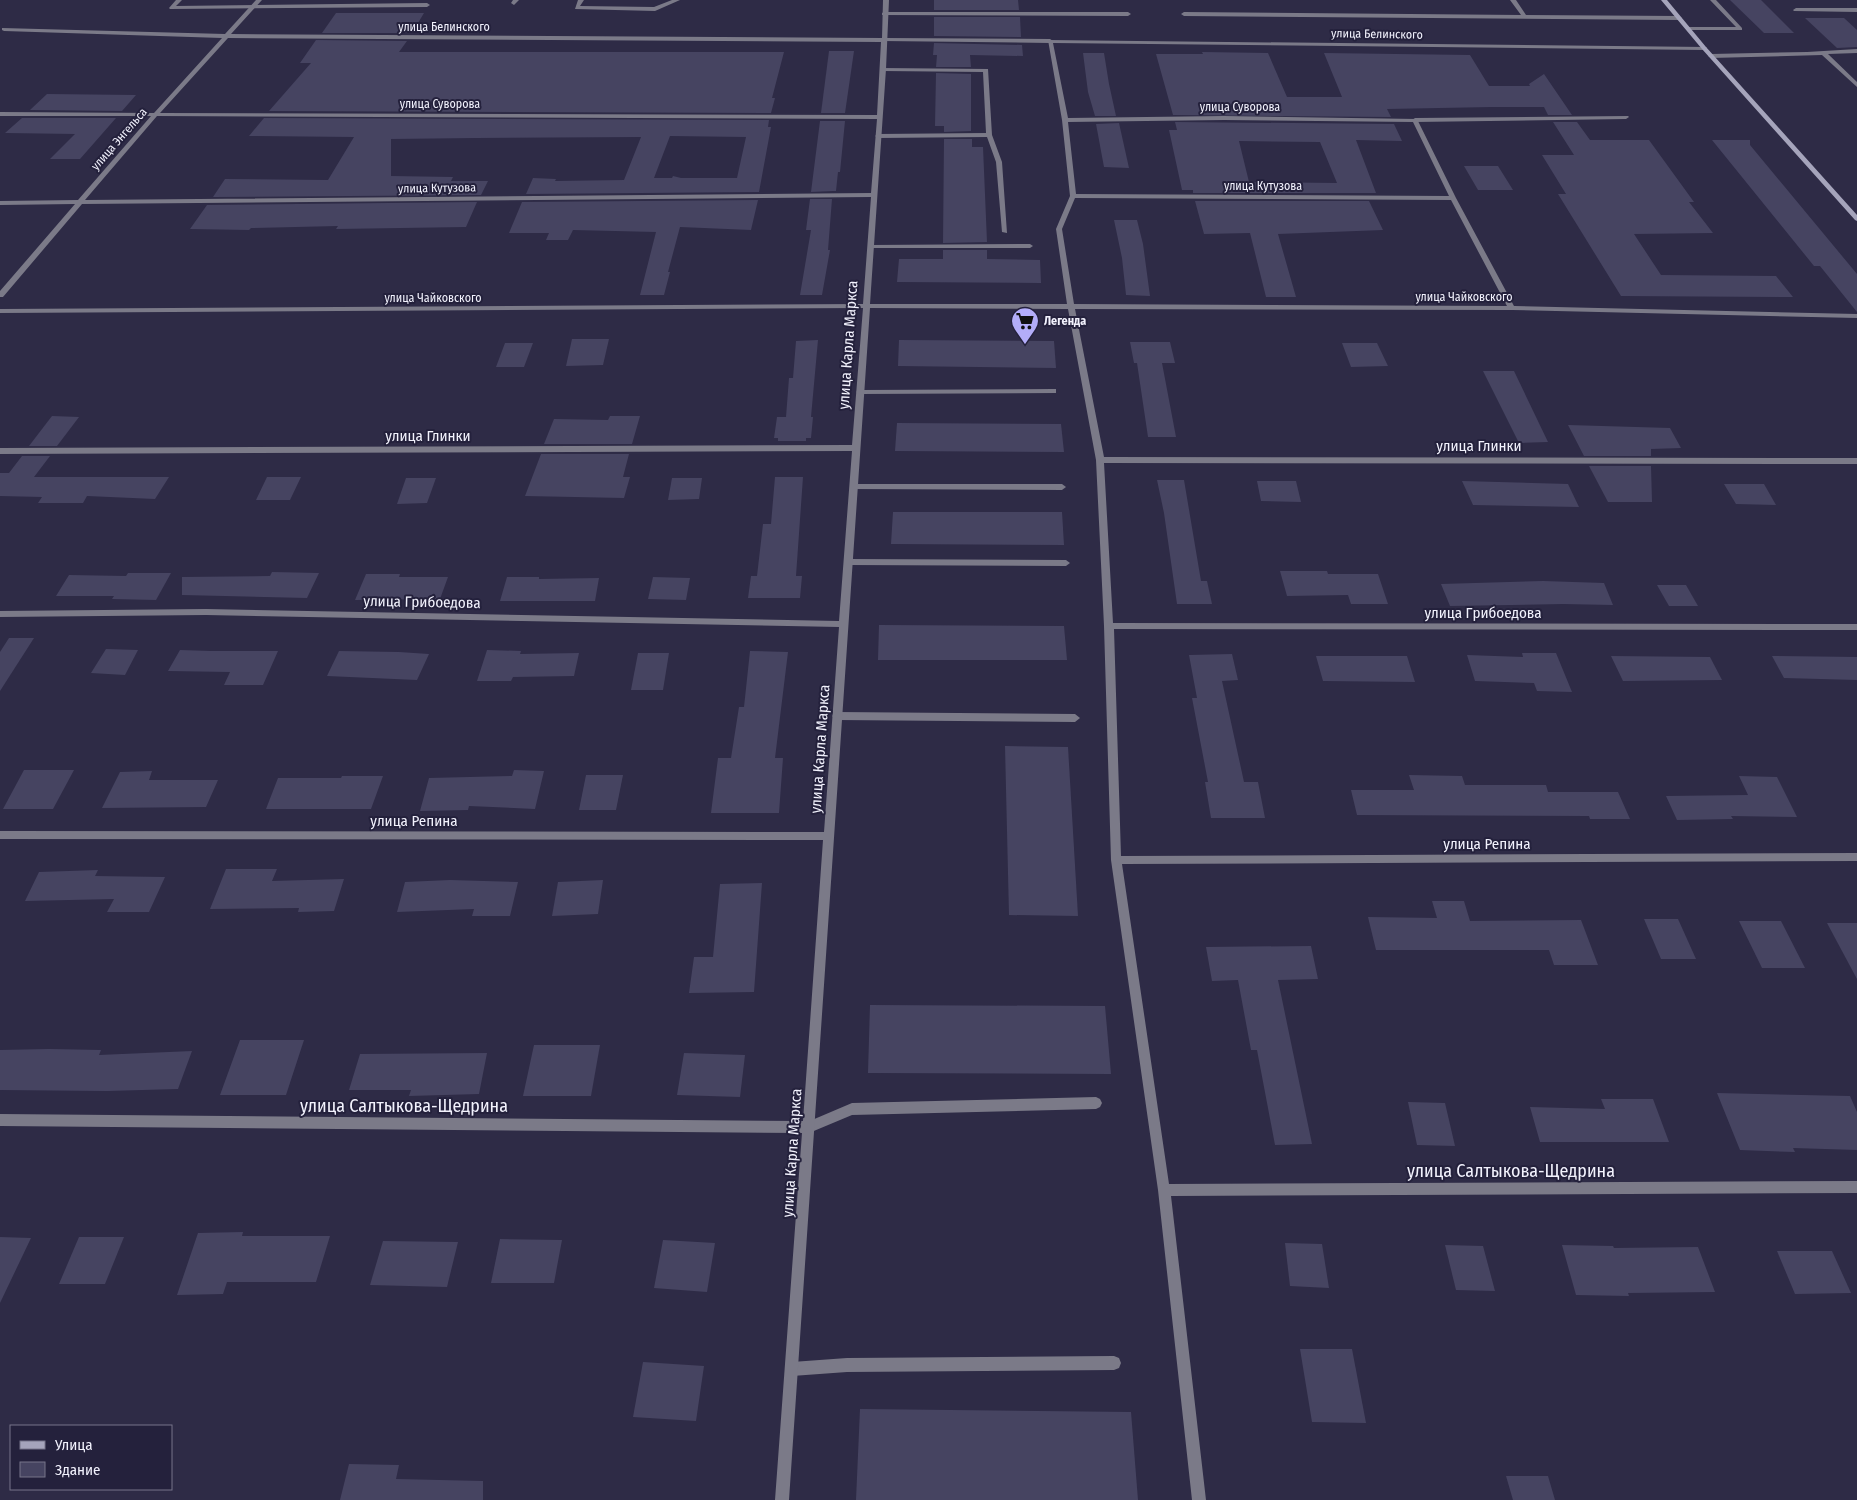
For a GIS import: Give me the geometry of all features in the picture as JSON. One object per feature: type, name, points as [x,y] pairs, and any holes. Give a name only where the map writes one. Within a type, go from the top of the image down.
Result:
[{"type":"main road","points":[[1664,0],[1711,56],[1857,219]]},
{"type":"street","points":[[179,0],[172,8],[427,5]]},
{"type":"street","name":"улица Энгельса","points":[[0,295],[155,115],[259,0]]},
{"type":"street","points":[[581,0],[577,8],[655,9],[677,0]]},
{"type":"street","name":"улица Карла Маркса","points":[[782,1500],[874,195],[886,0]]},
{"type":"street","points":[[1513,0],[1525,17]]},
{"type":"street","points":[[1689,29],[1740,29],[1713,0]]},
{"type":"street","points":[[1796,10],[1857,10]]},
{"type":"street","points":[[884,14],[1128,14]]},
{"type":"street","points":[[1184,14],[1679,18]]},
{"type":"street","name":"улица Белинского","points":[[4,29],[226,36],[1050,41],[1704,48]]},
{"type":"street","points":[[1050,41],[1064,120],[1072,196],[1060,229],[1071,308],[1100,460],[1109,626],[1116,860],[1164,1190],[1199,1500]]},
{"type":"street","points":[[1711,56],[1857,51]]},
{"type":"street","points":[[1823,53],[1857,85]]},
{"type":"street","points":[[882,68],[986,70],[989,135],[999,162],[1005,232]]},
{"type":"street","name":"улица Суворова","points":[[0,114],[879,117]]},
{"type":"street","name":"улица Суворова","points":[[1064,120],[1626,118]]},
{"type":"street","points":[[1415,120],[1512,308]]},
{"type":"street","points":[[878,136],[989,135]]},
{"type":"street","name":"улица Кутузова","points":[[0,203],[874,195]]},
{"type":"street","name":"улица Кутузова","points":[[1072,196],[1454,198]]},
{"type":"street","points":[[870,247],[1030,246]]},
{"type":"street","name":"улица Чайковского","points":[[0,311],[866,306],[1512,308],[1857,316]]},
{"type":"street","points":[[860,392],[1053,392]]},
{"type":"street","name":"улица Глинки","points":[[0,451],[856,448]]},
{"type":"street","name":"улица Глинки","points":[[1100,460],[1857,461]]},
{"type":"street","points":[[853,487],[1062,488]]},
{"type":"street","points":[[848,562],[1066,563]]},
{"type":"street","name":"улица Грибоедова","points":[[0,614],[206,612],[843,624]]},
{"type":"street","name":"улица Грибоедова","points":[[1109,626],[1857,627]]},
{"type":"street","points":[[837,716],[1075,718]]},
{"type":"street","name":"улица Репина","points":[[0,835],[829,836]]},
{"type":"street","name":"улица Репина","points":[[1116,860],[1857,858]]},
{"type":"street","points":[[808,1126],[852,1109],[1096,1104]]},
{"type":"street","name":"улица Салтыкова-Щедрина","points":[[0,1120],[808,1126]]},
{"type":"street","name":"улица Салтыкова-Щедрина","points":[[1164,1190],[1857,1186]]},
{"type":"street","points":[[792,1369],[847,1365],[1114,1363]]},
{"type":"building","points":[[934,0],[1018,0],[1019,10],[934,10]]},
{"type":"building","points":[[1730,0],[1761,0],[1794,33],[1764,33]]},
{"type":"building","points":[[336,13],[424,13],[412,33],[322,33]]},
{"type":"building","points":[[934,17],[1020,17],[1021,37],[934,36]]},
{"type":"building","points":[[1805,18],[1844,18],[1857,30],[1857,47],[1837,48]]},
{"type":"building","points":[[316,40],[407,41],[399,52],[784,52],[772,98],[775,98],[771,113],[269,111],[311,63],[300,63]]},
{"type":"building","points":[[934,43],[1022,45],[1023,56],[970,55],[971,67],[936,67],[937,55],[933,55]]},
{"type":"building","points":[[829,51],[854,51],[845,113],[821,113]]},
{"type":"building","points":[[1202,52],[1268,53],[1287,97],[1342,97],[1324,53],[1470,55],[1489,86],[1530,86],[1529,84],[1544,74],[1572,115],[1548,115],[1544,107],[1492,107],[1387,109],[1391,117],[1173,115],[1156,54],[1203,54]]},
{"type":"building","points":[[1083,53],[1104,53],[1116,116],[1095,116],[1088,92]]},
{"type":"building","points":[[936,73],[971,74],[971,131],[944,132],[944,126],[935,126]]},
{"type":"building","points":[[47,94],[136,95],[122,111],[30,110]]},
{"type":"building","points":[[22,118],[116,118],[80,159],[50,159],[75,134],[5,133]]},
{"type":"building","points":[[264,118],[769,120],[768,127],[771,127],[759,192],[526,194],[533,178],[556,179],[555,181],[624,180],[641,137],[476,138],[391,139],[391,176],[453,177],[451,181],[488,181],[481,195],[213,197],[225,179],[328,180],[354,137],[249,136]],"holes":[[[670,136],[746,137],[737,178],[681,178],[673,176],[672,178],[654,178]]]},
{"type":"building","points":[[820,121],[845,121],[840,172],[838,172],[836,191],[811,192]]},
{"type":"building","points":[[1175,122],[1394,124],[1402,141],[1356,140],[1376,193],[1193,193],[1193,190],[1182,190],[1169,130],[1177,130]],"holes":[[[1239,141],[1320,142],[1337,183],[1249,182]]]},
{"type":"building","points":[[1553,122],[1577,122],[1590,140],[1649,140],[1694,202],[1689,202],[1713,233],[1634,234],[1661,275],[1776,276],[1793,297],[1621,296],[1558,194],[1566,194],[1542,155],[1574,155]]},
{"type":"building","points":[[1119,123],[1129,168],[1104,167],[1096,124]]},
{"type":"building","points":[[944,139],[972,139],[972,147],[983,147],[987,242],[943,243]]},
{"type":"building","points":[[1712,140],[1750,140],[1750,145],[1857,274],[1857,312],[1820,266],[1814,266]]},
{"type":"building","points":[[1464,166],[1498,166],[1513,190],[1478,190]]},
{"type":"building","points":[[810,199],[832,199],[828,250],[830,250],[822,295],[800,295],[811,230],[806,230]]},
{"type":"building","points":[[758,200],[751,230],[680,227],[664,295],[640,295],[656,232],[573,230],[568,240],[546,240],[549,233],[509,233],[522,202]]},
{"type":"building","points":[[1195,201],[1369,201],[1383,230],[1278,234],[1296,297],[1266,297],[1250,233],[1204,234]]},
{"type":"building","points":[[477,202],[466,227],[336,229],[338,226],[251,228],[249,230],[190,229],[207,205]]},
{"type":"building","points":[[1114,220],[1137,220],[1143,244],[1150,296],[1126,295],[1122,258]]},
{"type":"building","points":[[943,250],[987,250],[987,259],[1040,260],[1041,283],[897,282],[899,259],[943,259]]},
{"type":"building","points":[[572,339],[609,339],[603,365],[566,366]]},
{"type":"building","points":[[818,340],[811,438],[806,438],[806,441],[778,441],[778,438],[774,438],[777,417],[786,417],[789,378],[793,378],[796,341]]},
{"type":"building","points":[[899,340],[1054,341],[1056,368],[898,366]]},
{"type":"building","points":[[1130,342],[1170,342],[1175,363],[1162,363],[1176,437],[1148,437],[1137,363],[1134,363]]},
{"type":"building","points":[[505,343],[533,343],[524,367],[496,367]]},
{"type":"building","points":[[1342,343],[1377,343],[1388,366],[1351,367]]},
{"type":"building","points":[[1483,371],[1514,371],[1548,442],[1519,443]]},
{"type":"building","points":[[52,416],[79,417],[57,446],[29,446]]},
{"type":"building","points":[[610,416],[640,416],[632,444],[544,444],[554,419],[608,420]]},
{"type":"building","points":[[897,423],[1061,424],[1064,452],[895,451]]},
{"type":"building","points":[[1568,425],[1670,428],[1681,448],[1651,449],[1651,456],[1584,456]]},
{"type":"building","points":[[541,454],[629,454],[623,477],[630,477],[624,498],[525,496]]},
{"type":"building","points":[[22,456],[50,456],[34,477],[169,477],[155,499],[87,496],[83,503],[38,503],[42,497],[0,496],[0,473],[9,473]]},
{"type":"building","points":[[1589,466],[1651,466],[1652,502],[1608,502]]},
{"type":"building","points":[[267,477],[301,477],[290,500],[256,500]]},
{"type":"building","points":[[775,477],[803,477],[796,576],[802,576],[800,598],[748,598],[751,576],[757,576],[763,524],[771,524]]},
{"type":"building","points":[[406,478],[436,478],[427,503],[397,504]]},
{"type":"building","points":[[672,478],[702,478],[699,499],[668,500]]},
{"type":"building","points":[[1157,480],[1184,480],[1201,581],[1207,581],[1212,604],[1177,604],[1164,513]]},
{"type":"building","points":[[1257,481],[1296,481],[1301,502],[1261,501]]},
{"type":"building","points":[[1462,481],[1568,484],[1579,507],[1473,505]]},
{"type":"building","points":[[1724,484],[1764,484],[1776,505],[1736,504]]},
{"type":"building","points":[[893,512],[1062,512],[1064,545],[891,544]]},
{"type":"building","points":[[1280,571],[1327,571],[1328,574],[1378,574],[1388,604],[1351,604],[1348,595],[1287,596]]},
{"type":"building","points":[[272,572],[319,573],[307,598],[182,595],[182,577],[270,576]]},
{"type":"building","points":[[128,573],[171,573],[156,600],[112,599],[114,596],[56,596],[69,575],[126,576]]},
{"type":"building","points":[[366,574],[400,574],[399,577],[448,577],[440,599],[355,600]]},
{"type":"building","points":[[507,577],[539,577],[539,579],[599,578],[595,601],[500,601]]},
{"type":"building","points":[[653,577],[690,578],[686,600],[648,599]]},
{"type":"building","points":[[1543,581],[1604,583],[1613,605],[1450,606],[1441,584]]},
{"type":"building","points":[[1657,585],[1686,585],[1698,606],[1669,606]]},
{"type":"building","points":[[879,625],[1064,626],[1067,660],[878,660]]},
{"type":"building","points":[[9,638],[34,638],[0,691],[0,652]]},
{"type":"building","points":[[106,649],[138,650],[125,675],[91,673]]},
{"type":"building","points":[[180,650],[278,651],[263,685],[224,685],[230,672],[168,671]]},
{"type":"building","points":[[487,650],[521,651],[520,654],[579,653],[574,676],[513,677],[511,681],[477,681]]},
{"type":"building","points":[[339,651],[429,654],[417,680],[327,676]]},
{"type":"building","points":[[750,651],[788,652],[775,758],[783,758],[779,813],[711,813],[718,758],[731,758],[739,707],[744,707]]},
{"type":"building","points":[[638,653],[669,653],[663,690],[631,690]]},
{"type":"building","points":[[1522,653],[1556,653],[1572,692],[1537,691],[1534,683],[1475,681],[1467,655],[1523,657]]},
{"type":"building","points":[[1232,654],[1238,680],[1222,681],[1244,782],[1258,782],[1265,818],[1211,818],[1205,782],[1208,782],[1192,698],[1197,698],[1189,655]]},
{"type":"building","points":[[1316,656],[1407,656],[1415,682],[1323,681]]},
{"type":"building","points":[[1611,656],[1710,657],[1722,680],[1623,681]]},
{"type":"building","points":[[1772,656],[1857,657],[1857,680],[1784,678]]},
{"type":"building","points":[[1005,746],[1068,747],[1078,916],[1009,915]]},
{"type":"building","points":[[24,770],[74,770],[53,809],[3,809]]},
{"type":"building","points":[[514,770],[544,771],[535,809],[469,806],[468,810],[420,811],[429,778],[512,776]]},
{"type":"building","points":[[152,771],[149,780],[218,780],[206,807],[102,808],[120,772]]},
{"type":"building","points":[[586,775],[623,775],[616,810],[579,810]]},
{"type":"building","points":[[1409,775],[1462,776],[1465,785],[1546,785],[1548,792],[1618,792],[1630,819],[1590,819],[1589,816],[1357,815],[1351,790],[1414,790]]},
{"type":"building","points":[[342,776],[383,776],[371,809],[266,809],[278,778],[341,778]]},
{"type":"building","points":[[1739,776],[1777,777],[1797,817],[1731,816],[1733,819],[1677,820],[1666,796],[1748,795]]},
{"type":"building","points":[[226,869],[277,869],[272,881],[344,879],[334,911],[298,912],[299,908],[210,909]]},
{"type":"building","points":[[98,870],[95,876],[165,877],[149,912],[107,912],[114,899],[25,901],[39,872]]},
{"type":"building","points":[[450,880],[518,882],[510,916],[472,916],[474,909],[397,912],[405,882]]},
{"type":"building","points":[[603,880],[598,914],[552,916],[558,882]]},
{"type":"building","points":[[762,883],[754,992],[689,993],[694,957],[713,957],[720,884]]},
{"type":"building","points":[[1432,901],[1464,901],[1470,921],[1581,920],[1598,965],[1554,965],[1549,950],[1376,950],[1368,917],[1437,918]]},
{"type":"building","points":[[1644,919],[1678,919],[1696,959],[1661,959]]},
{"type":"building","points":[[1739,921],[1781,921],[1805,968],[1762,968]]},
{"type":"building","points":[[1827,923],[1857,923],[1857,979]]},
{"type":"building","points":[[1311,946],[1318,979],[1278,980],[1312,1144],[1275,1145],[1257,1050],[1251,1050],[1238,980],[1212,981],[1206,947]]},
{"type":"building","points":[[870,1005],[1105,1006],[1111,1074],[868,1073]]},
{"type":"building","points":[[240,1040],[304,1040],[286,1095],[220,1095]]},
{"type":"building","points":[[534,1045],[600,1045],[591,1096],[523,1096]]},
{"type":"building","points":[[0,1050],[101,1050],[99,1055],[192,1051],[178,1089],[107,1091],[0,1090]]},
{"type":"building","points":[[487,1053],[479,1094],[409,1096],[411,1090],[349,1090],[360,1054]]},
{"type":"building","points":[[684,1053],[745,1055],[740,1097],[677,1095]]},
{"type":"building","points":[[1717,1093],[1850,1096],[1857,1112],[1857,1150],[1793,1148],[1795,1152],[1740,1150]]},
{"type":"building","points":[[1601,1099],[1653,1099],[1669,1142],[1540,1142],[1530,1107],[1605,1109]]},
{"type":"building","points":[[1408,1102],[1445,1103],[1455,1146],[1417,1145]]},
{"type":"building","points":[[243,1232],[242,1236],[330,1236],[316,1282],[227,1282],[223,1294],[177,1295],[198,1233]]},
{"type":"building","points":[[0,1237],[31,1238],[0,1303]]},
{"type":"building","points":[[79,1237],[124,1237],[105,1284],[59,1284]]},
{"type":"building","points":[[500,1239],[562,1240],[554,1283],[491,1283]]},
{"type":"building","points":[[663,1240],[715,1243],[707,1292],[654,1288]]},
{"type":"building","points":[[383,1241],[458,1242],[447,1287],[370,1285]]},
{"type":"building","points":[[1285,1243],[1322,1244],[1329,1288],[1290,1286]]},
{"type":"building","points":[[1445,1245],[1483,1246],[1495,1291],[1456,1290]]},
{"type":"building","points":[[1562,1245],[1613,1246],[1614,1248],[1698,1247],[1715,1292],[1628,1293],[1629,1296],[1576,1295]]},
{"type":"building","points":[[1777,1251],[1832,1251],[1851,1293],[1795,1294]]},
{"type":"building","points":[[1300,1349],[1352,1349],[1366,1423],[1312,1422]]},
{"type":"building","points":[[643,1362],[704,1366],[696,1421],[633,1417]]},
{"type":"building","points":[[860,1409],[1131,1412],[1138,1500],[856,1500]]},
{"type":"building","points":[[349,1464],[399,1465],[396,1479],[483,1481],[483,1500],[340,1500]]},
{"type":"building","points":[[1506,1476],[1548,1476],[1555,1500],[1513,1500]]},
{"type":"place","name":"Легенда","points":[[1025,345]]}]
